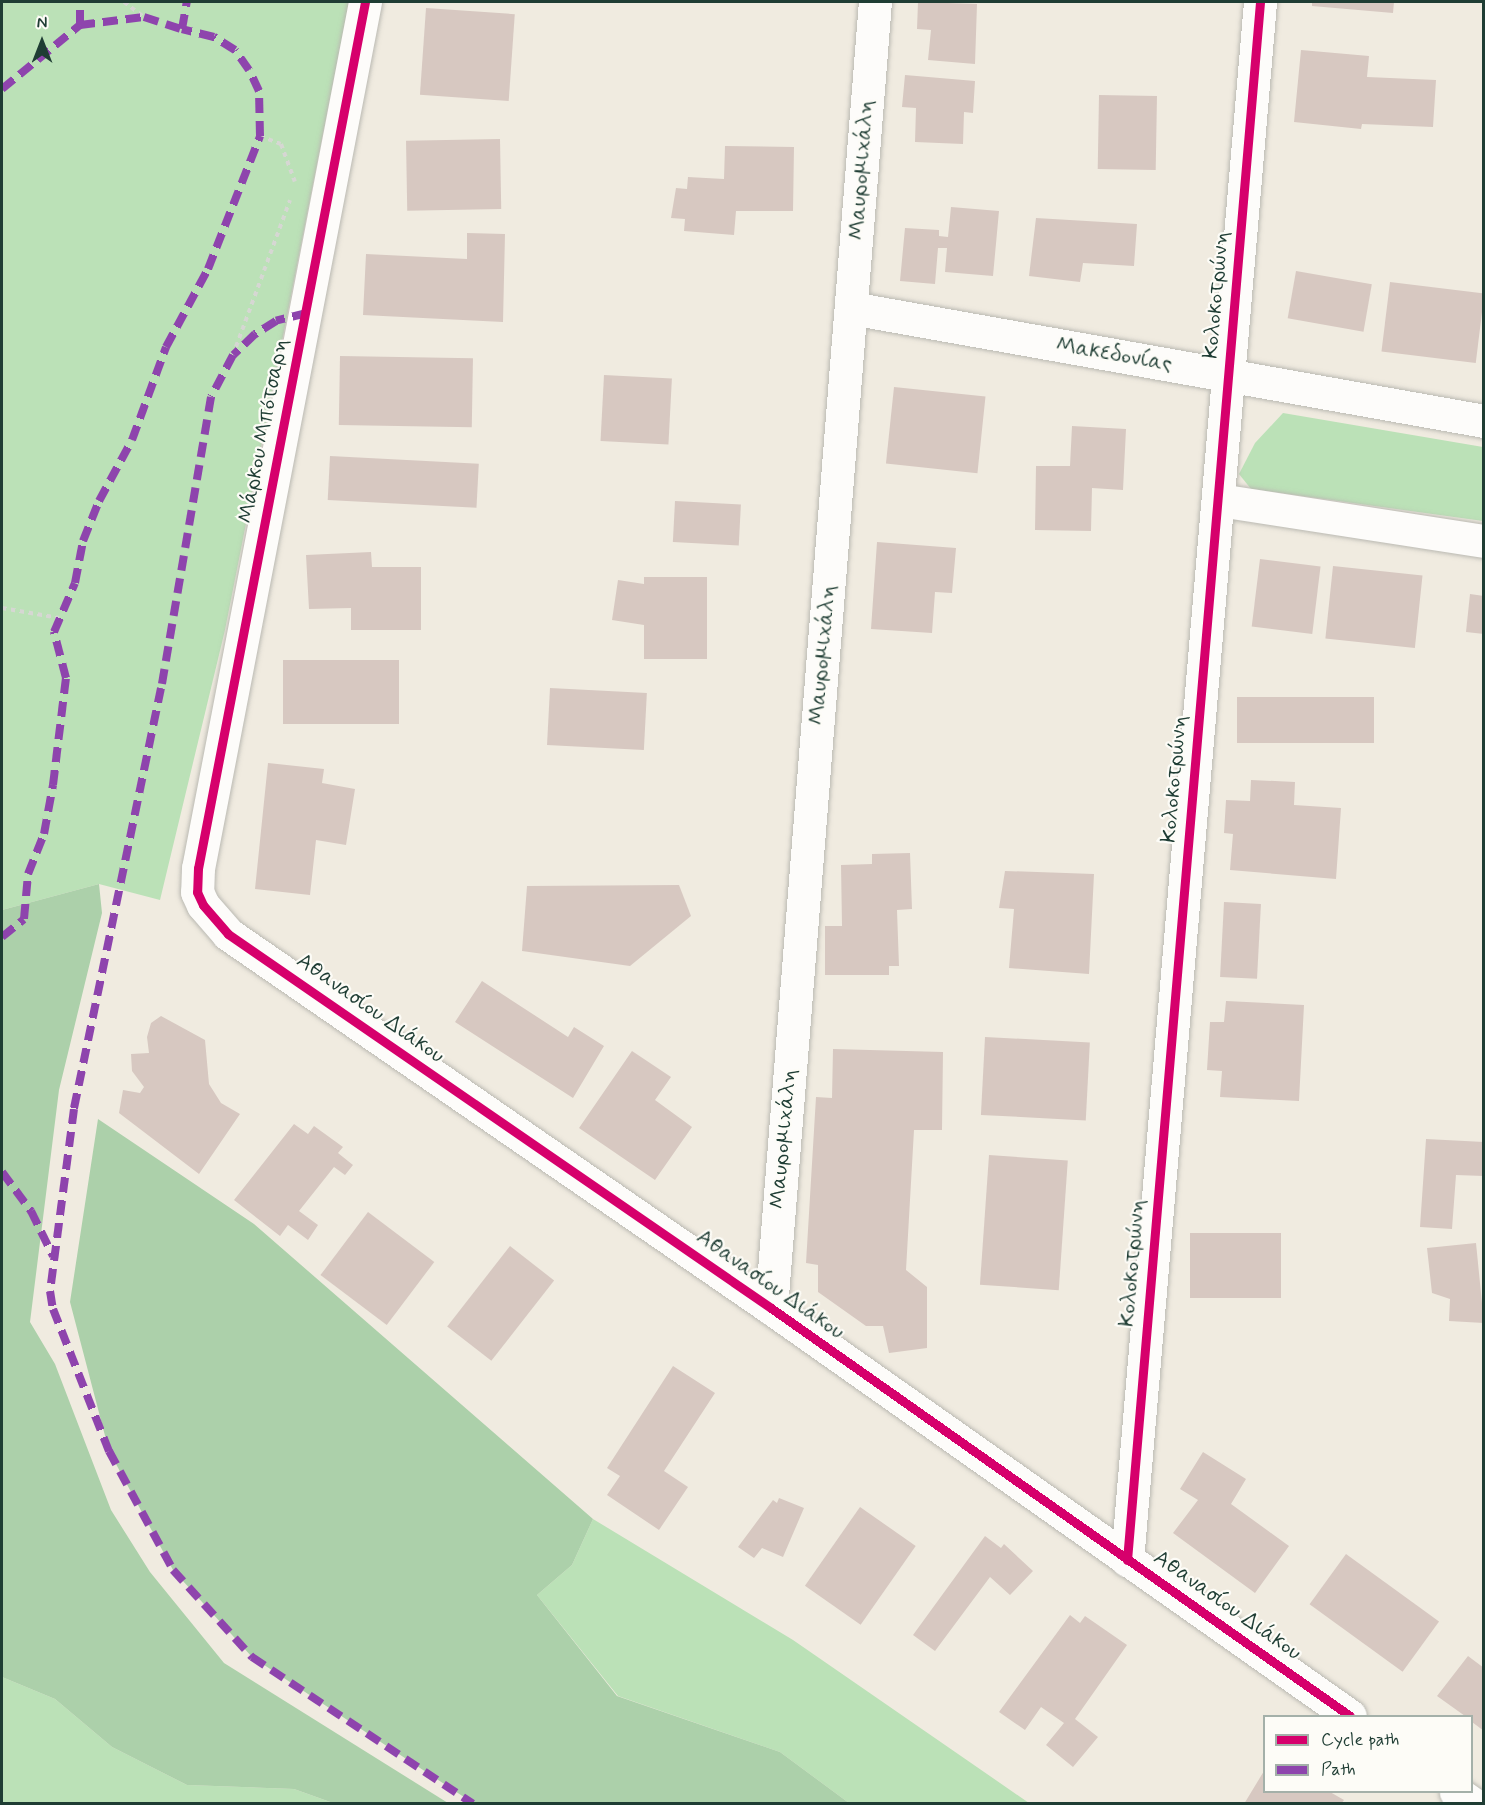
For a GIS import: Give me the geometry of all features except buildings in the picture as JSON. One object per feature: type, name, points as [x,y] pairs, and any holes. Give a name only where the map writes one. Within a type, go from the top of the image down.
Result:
[{"type":"street","name":"Μάρκου Μπότσαρη","points":[[198,868],[365,2]]},
{"type":"street","name":"Μαυρομιχάλη","points":[[771,1308],[875,2]]},
{"type":"street","name":"Κολοκοτρώνη","points":[[1127,1560],[1230,376],[1260,2]]},
{"type":"street","name":"Μακεδονίας","points":[[851,309],[1484,422]]},
{"type":"street","points":[[1219,500],[1484,541]]},
{"type":"street","name":"Αθανασίου Διάκου","points":[[198,868],[200,898],[228,934],[771,1308],[1349,1715]]},
{"type":"street","points":[[1459,1793],[1473,1803]]},
{"type":"path","points":[[124,2],[144,17]]},
{"type":"path","points":[[233,355],[282,229],[295,183],[281,144],[260,136]]},
{"type":"path","points":[[2,608],[59,618]]},
{"type":"green space","points":[[2,2],[349,2],[225,630],[160,900],[99,884],[2,910]]},
{"type":"green space","points":[[1283,413],[1483,447],[1483,521],[1251,489],[1239,474],[1255,443]]},
{"type":"green space","points":[[99,884],[102,913],[59,1090],[30,1322],[55,1364],[111,1510],[150,1572],[224,1663],[448,1803],[333,1803],[294,1789],[187,1785],[112,1747],[55,1699],[2,1677],[2,910]]},
{"type":"green space","points":[[98,1119],[254,1224],[593,1519],[572,1565],[537,1595],[617,1696],[780,1752],[849,1803],[473,1803],[252,1657],[173,1570],[109,1451],[70,1302]]},
{"type":"green space","points":[[593,1519],[793,1640],[1029,1803],[849,1803],[780,1752],[618,1696],[537,1595],[572,1565]]},
{"type":"green space","points":[[2,1677],[55,1699],[112,1747],[187,1785],[294,1789],[333,1803],[2,1803]]},
{"type":"marked path","points":[[80,2],[80,25]]},
{"type":"marked path","points":[[2,937],[24,919],[28,874],[44,834],[53,785],[66,678],[54,632],[75,583],[83,541],[99,501],[132,440],[166,347],[208,269],[260,136],[259,91],[249,70],[235,50],[214,37],[182,29],[187,2]]},
{"type":"marked path","points":[[2,89],[80,25],[144,17],[182,29]]},
{"type":"marked path","points":[[307,313],[276,321],[255,334],[233,355],[211,397],[161,688],[74,1109],[50,1291],[53,1309],[109,1451],[173,1570],[252,1657],[473,1804]]},
{"type":"marked path","points":[[2,1172],[31,1211],[53,1256]]},
{"type":"cycle path","points":[[365,2],[198,868],[197,892],[203,905],[228,934],[771,1308],[1349,1715]]},
{"type":"cycle path","points":[[1127,1560],[1260,2]]}]
